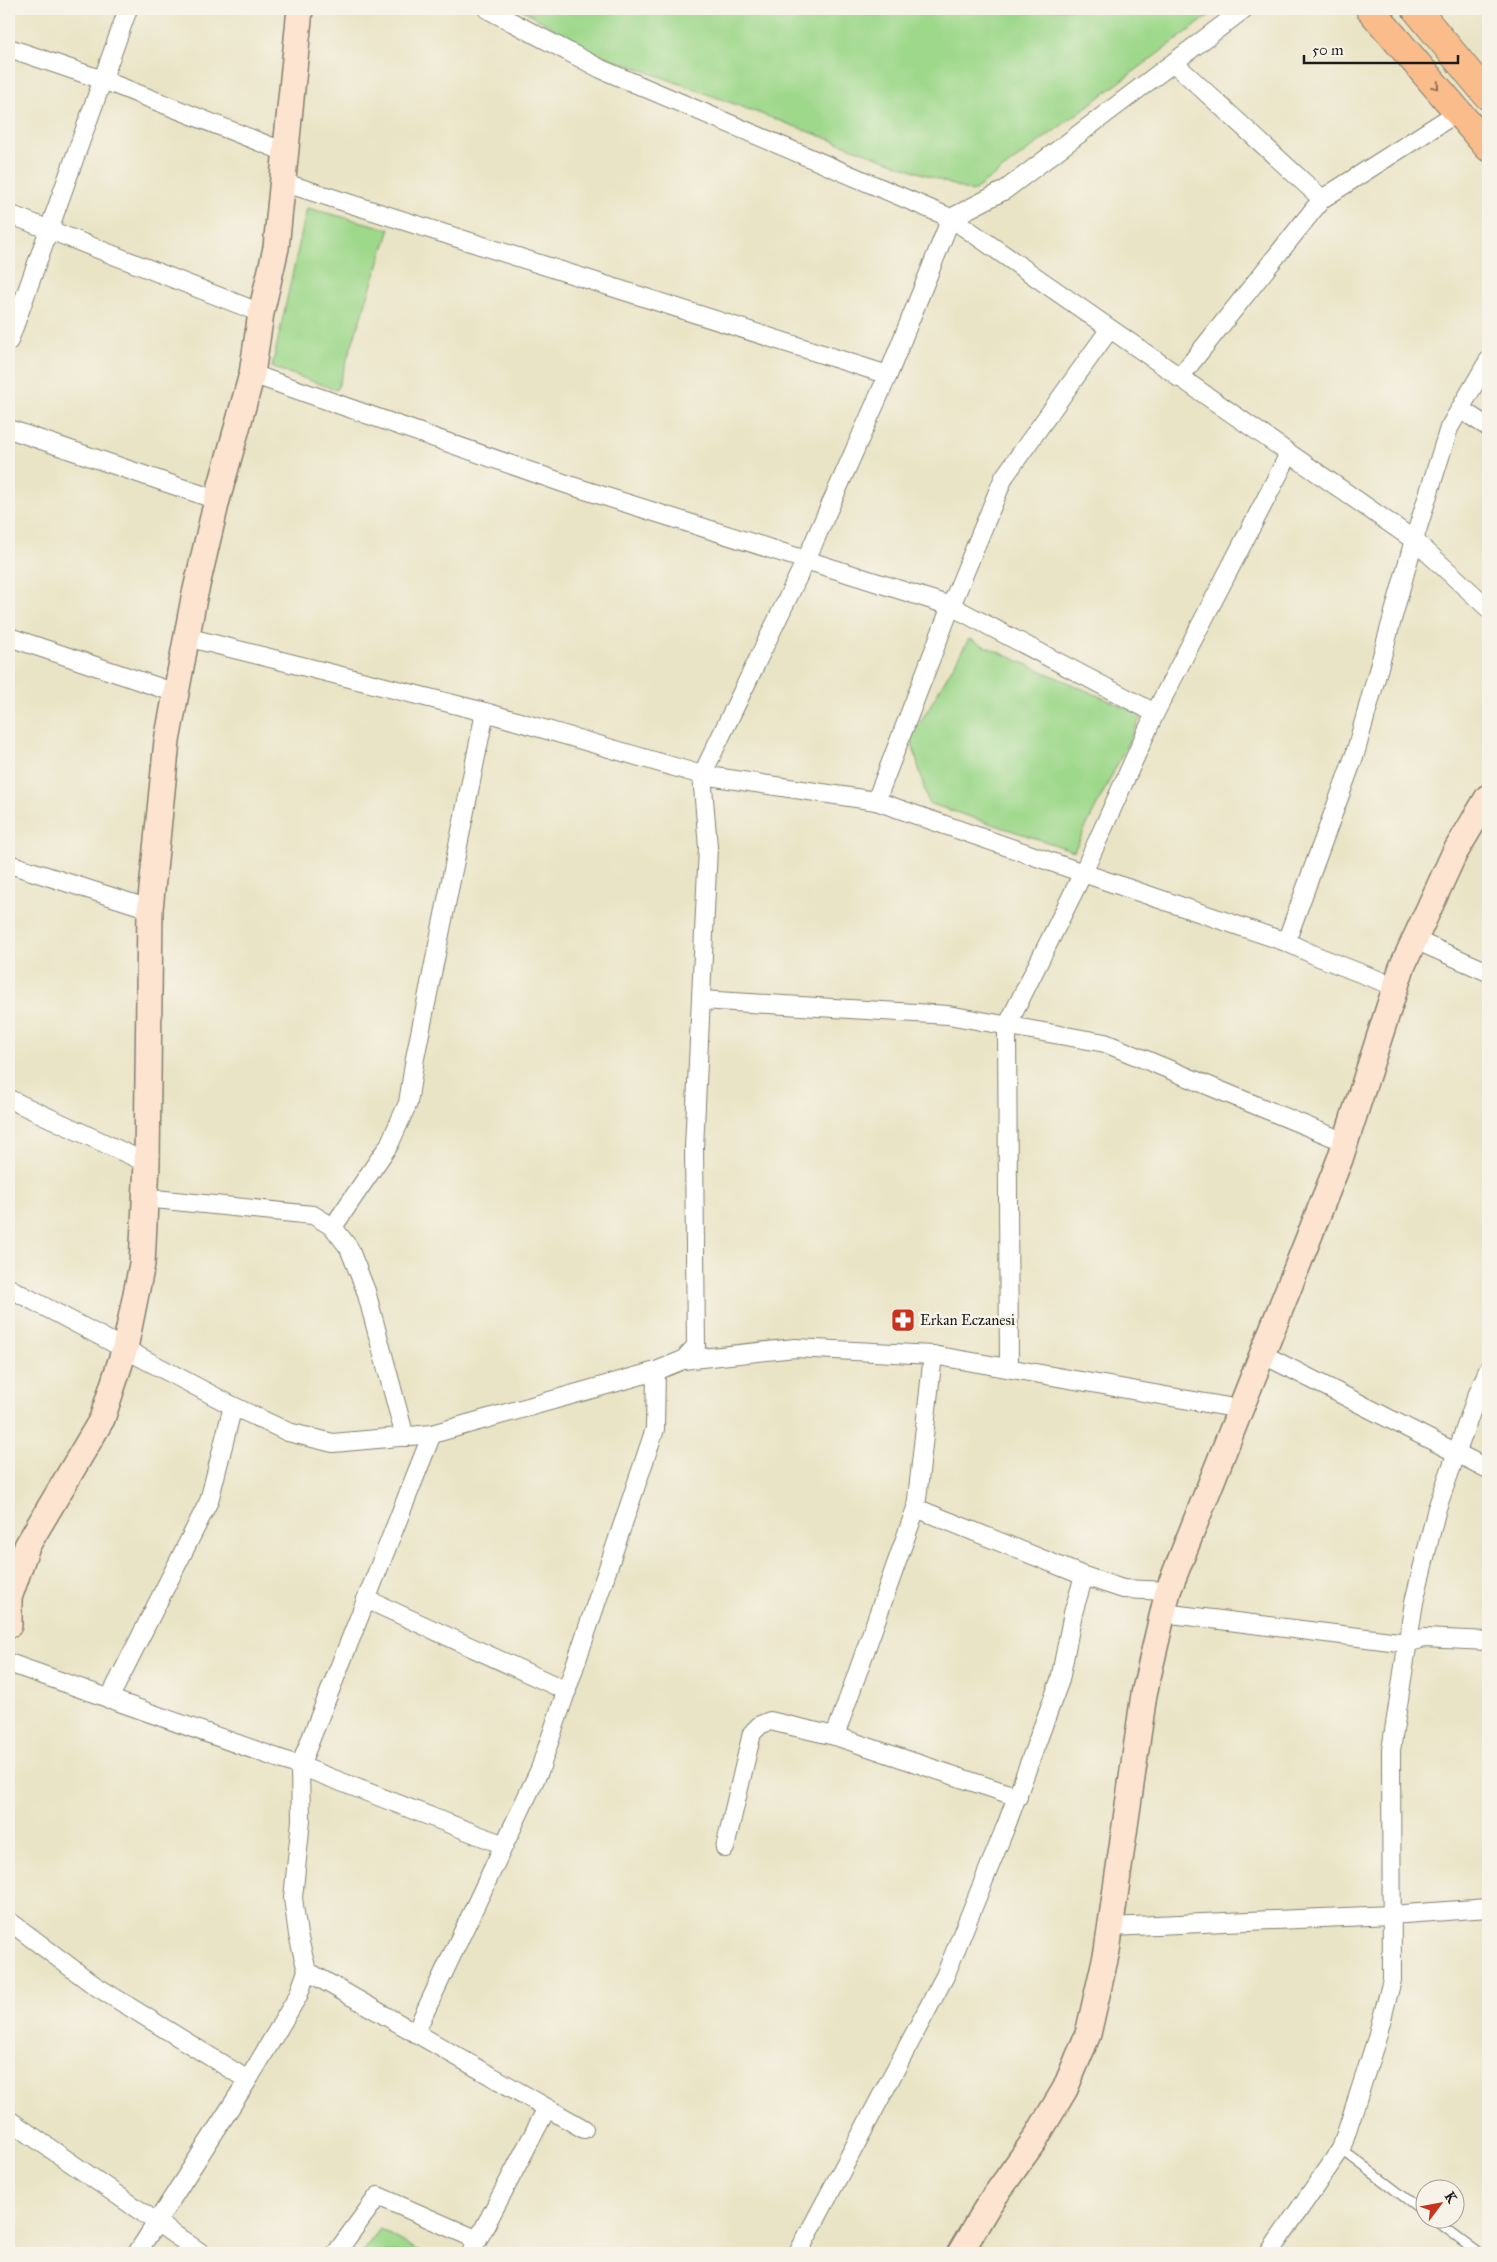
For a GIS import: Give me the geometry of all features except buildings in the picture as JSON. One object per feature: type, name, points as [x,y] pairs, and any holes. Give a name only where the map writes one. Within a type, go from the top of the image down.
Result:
[{"type":"main road","points":[[1370,9],[1488,147]]},
{"type":"main road","points":[[1416,9],[1488,96]]},
{"type":"street","points":[[9,341],[128,9]]},
{"type":"street","points":[[9,1625],[10,1598],[27,1546],[102,1419],[125,1348],[142,1264],[147,1163],[150,909],[167,741],[186,637],[217,500],[252,374],[261,313],[276,248],[300,9]]},
{"type":"street","points":[[487,9],[601,69],[951,218],[1044,282],[1109,330],[1414,540],[1488,608]]},
{"type":"street","points":[[683,1360],[696,1346],[694,1148],[708,847],[702,775],[806,560],[888,375],[951,218],[1005,190],[1244,9]]},
{"type":"street","points":[[9,48],[103,80],[285,152]]},
{"type":"street","points":[[1174,63],[1322,199]]},
{"type":"street","points":[[1179,378],[1322,199],[1458,112]]},
{"type":"street","points":[[282,182],[888,375]]},
{"type":"street","points":[[9,214],[261,313]]},
{"type":"street","points":[[876,801],[951,606],[1004,477],[1109,330]]},
{"type":"street","points":[[1286,942],[1355,754],[1414,540],[1449,428],[1488,361]]},
{"type":"street","points":[[252,374],[569,485],[951,606],[1155,713]]},
{"type":"street","points":[[1460,409],[1488,427]]},
{"type":"street","points":[[9,429],[217,500]]},
{"type":"street","points":[[1009,1368],[1007,1026],[1083,873],[1155,713],[1289,454]]},
{"type":"street","points":[[9,637],[176,693]]},
{"type":"street","points":[[186,637],[485,712],[702,775],[876,801],[1286,942],[1396,987]]},
{"type":"street","points":[[333,1227],[389,1145],[408,1103],[415,1058],[485,712]]},
{"type":"street","points":[[960,2253],[989,2204],[1034,2141],[1065,2089],[1088,2034],[1110,1927],[1144,1694],[1166,1602],[1345,1142],[1396,987],[1454,854],[1488,797]]},
{"type":"street","points":[[9,864],[150,909]]},
{"type":"street","points":[[1415,940],[1488,972]]},
{"type":"street","points":[[701,1000],[948,1015],[1105,1043],[1345,1142]]},
{"type":"street","points":[[9,1099],[147,1163]]},
{"type":"street","points":[[145,1198],[313,1214],[333,1227],[349,1248],[366,1291],[405,1437]]},
{"type":"street","points":[[9,1288],[234,1406],[288,1432],[332,1443],[432,1434],[656,1371],[683,1360],[795,1348],[933,1355],[1240,1409]]},
{"type":"street","points":[[1262,1354],[1488,1469]]},
{"type":"street","points":[[835,1736],[916,1508],[933,1355]]},
{"type":"street","points":[[1269,2253],[1341,2149],[1376,2042],[1392,1980],[1390,1750],[1414,1602],[1438,1508],[1488,1370]]},
{"type":"street","points":[[415,2033],[540,1769],[655,1429],[656,1371]]},
{"type":"street","points":[[109,1699],[209,1501],[234,1406]]},
{"type":"street","points":[[137,2253],[248,2080],[298,1996],[307,1971],[298,1935],[292,1898],[301,1820],[300,1766],[432,1434]]},
{"type":"street","points":[[916,1508],[1084,1576],[1166,1602],[1407,1644],[1424,1638],[1488,1641]]},
{"type":"street","points":[[798,2253],[945,1976],[1018,1797],[1060,1680],[1073,1613],[1084,1576]]},
{"type":"street","points":[[366,1599],[567,1691]]},
{"type":"street","points":[[9,1663],[300,1766],[504,1845]]},
{"type":"street","points":[[725,1848],[752,1733],[756,1728],[770,1720],[835,1736],[1018,1797]]},
{"type":"street","points":[[1110,1927],[1391,1915],[1488,1908]]},
{"type":"street","points":[[9,1921],[94,1986],[248,2080]]},
{"type":"street","points":[[307,1971],[584,2129]]},
{"type":"street","points":[[336,2253],[378,2196],[475,2247],[547,2108]]},
{"type":"street","points":[[9,2120],[201,2253]]},
{"type":"lane","points":[[1341,2149],[1414,2204]]},
{"type":"lane","points":[[1448,2230],[1479,2253]]},
{"type":"green space","points":[[522,9],[1218,9],[972,192],[588,50]]},
{"type":"green space","points":[[307,208],[390,229],[337,390],[272,367]]},
{"type":"green space","points":[[969,639],[1142,715],[1074,851],[928,803],[911,738]]},
{"type":"green space","points":[[380,2229],[423,2253],[361,2253]]},
{"type":"place","name":"Erkan Eczanesi","points":[[903,1320]]}]
